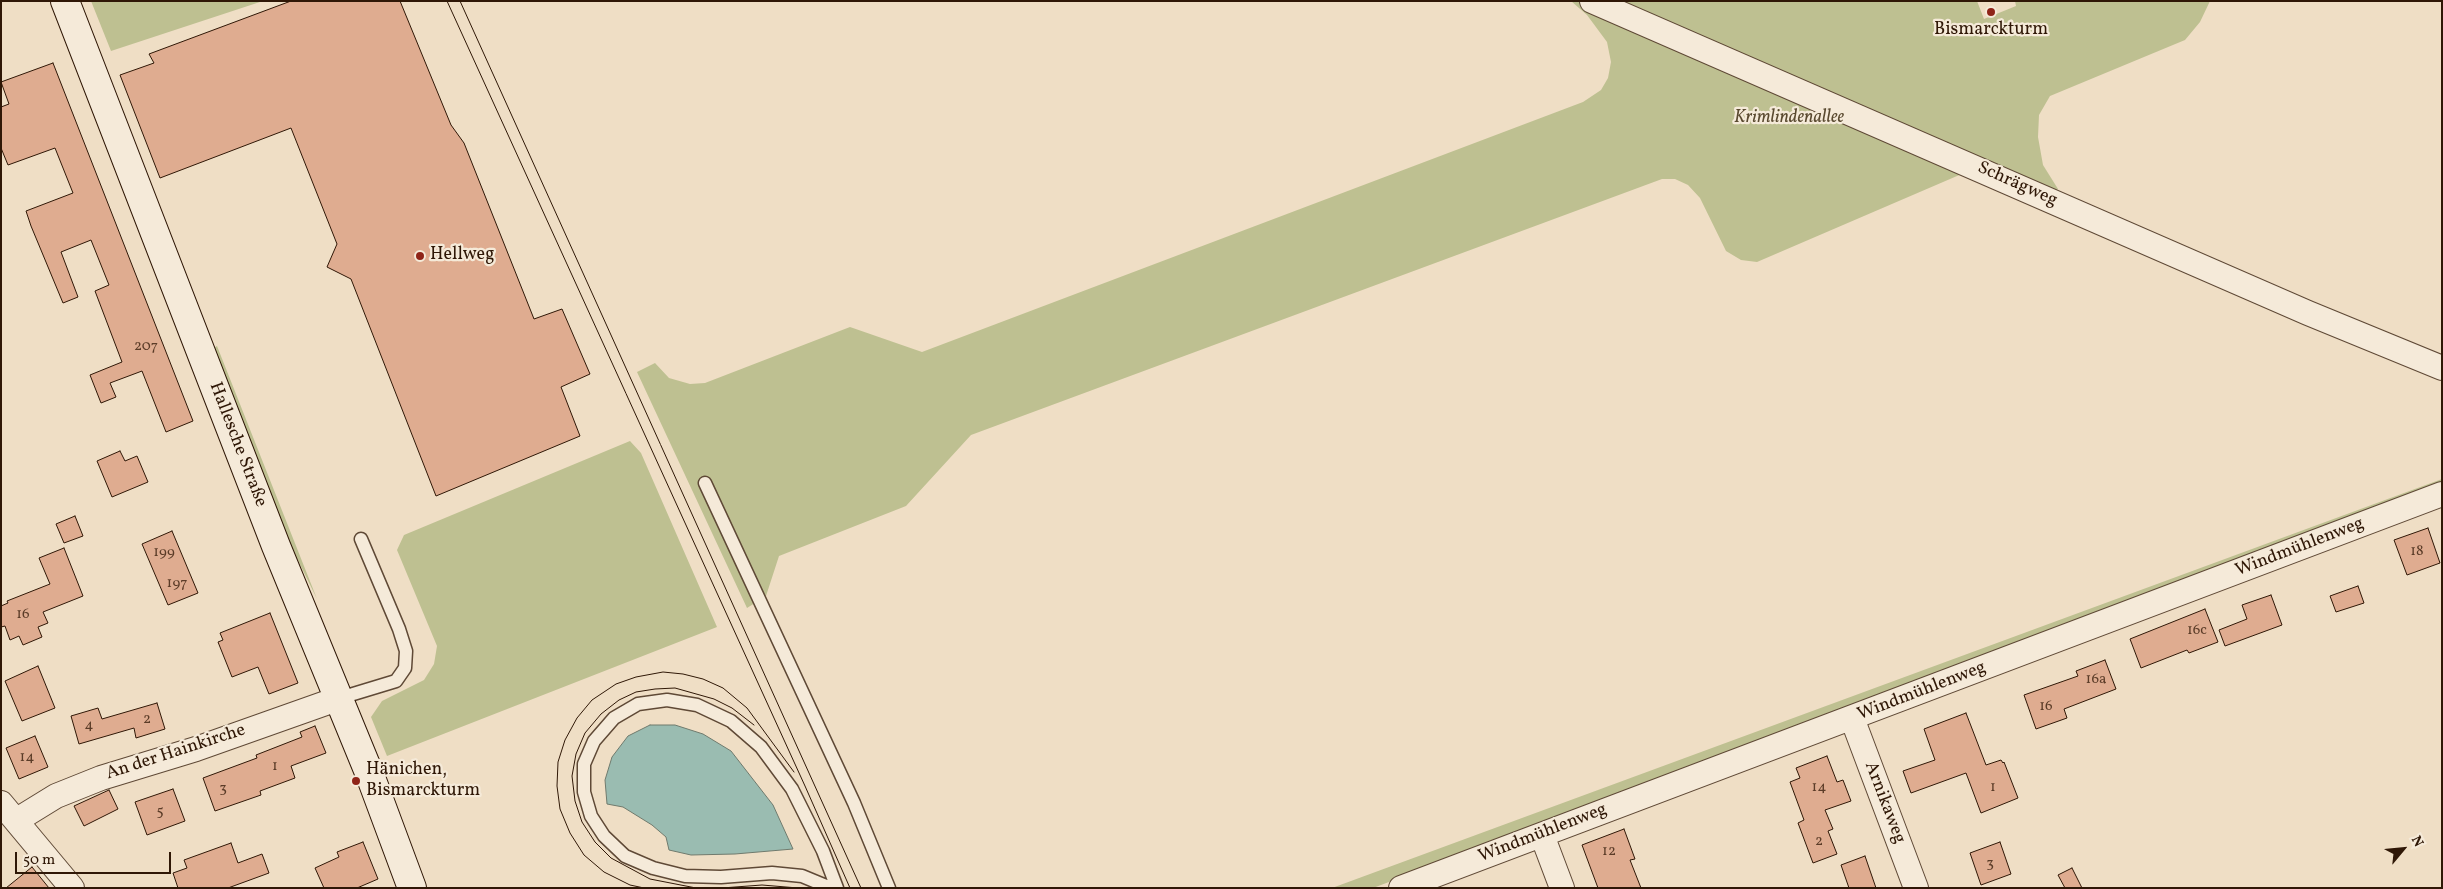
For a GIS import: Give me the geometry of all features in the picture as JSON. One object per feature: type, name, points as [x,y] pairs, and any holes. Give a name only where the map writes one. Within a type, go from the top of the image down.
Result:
[{"type":"street","name":"Hallesche Straße","points":[[65,1],[273,537],[340,698],[412,888]]},
{"type":"street","name":"Schrägweg","points":[[1592,1],[2308,313],[2442,368]]},
{"type":"street","name":"Windmühlenweg","points":[[1401,888],[2442,494]]},
{"type":"street","name":"An der Hainkirche","points":[[9,811],[56,796],[101,778],[196,749],[340,698]]},
{"type":"street","name":"Arnikaweg","points":[[1852,718],[1916,888]]},
{"type":"street","points":[[9,811],[72,888]]},
{"type":"street","points":[[1542,835],[1562,888]]},
{"type":"lane","points":[[706,483],[854,803],[888,888]]},
{"type":"lane","points":[[340,698],[396,681],[405,668],[406,651],[399,629],[361,539]]},
{"type":"lane","points":[[831,888],[802,876],[772,873],[721,877],[685,876],[653,868],[625,856],[604,836],[588,808],[584,792],[584,764],[594,741],[614,718],[638,704],[667,700],[697,705],[731,722],[761,746],[792,789],[823,850],[837,888]]},
{"type":"green space","points":[[91,1],[263,1],[111,51]]},
{"type":"green space","name":"Krimlindenallee","points":[[1571,1],[1977,1],[1984,19],[2016,6],[2015,1],[2210,1],[2200,22],[2185,40],[2050,96],[2039,115],[2038,137],[2043,165],[2058,189],[2039,203],[1964,173],[1757,262],[1741,260],[1726,251],[1700,198],[1688,185],[1675,179],[1662,179],[971,435],[906,506],[779,556],[766,596],[747,608],[637,372],[655,363],[669,378],[690,384],[705,383],[850,327],[922,352],[1583,102],[1601,90],[1608,78],[1611,62],[1607,42],[1587,15]]},
{"type":"green space","points":[[217,346],[317,599],[283,530],[212,349]]},
{"type":"green space","points":[[630,441],[641,453],[717,627],[387,756],[371,717],[382,701],[424,680],[434,664],[437,646],[397,550],[404,535]]},
{"type":"green space","points":[[2442,479],[2442,486],[1373,888],[1332,888]]},
{"type":"water","points":[[650,725],[675,725],[703,734],[731,751],[773,805],[793,849],[735,854],[691,855],[669,850],[666,837],[652,825],[623,807],[607,804],[605,780],[612,757],[628,736]]},
{"type":"building","name":"Hellweg","points":[[291,1],[400,1],[451,125],[464,143],[534,319],[562,309],[590,374],[561,387],[580,436],[436,496],[351,279],[327,267],[337,244],[291,128],[160,178],[120,75],[154,63],[149,54]]},
{"type":"building","points":[[53,63],[193,421],[166,432],[142,371],[110,383],[116,397],[101,403],[90,375],[122,362],[95,291],[109,285],[91,240],[61,252],[78,297],[63,303],[31,226],[26,211],[73,193],[55,148],[8,165],[1,148],[1,107],[9,104],[1,82]]},
{"type":"building","points":[[120,451],[125,461],[137,456],[148,482],[112,497],[97,461]]},
{"type":"building","points":[[75,516],[83,536],[64,543],[56,524]]},
{"type":"building","points":[[2428,528],[2440,563],[2407,575],[2394,540]]},
{"type":"building","points":[[172,531],[198,593],[168,605],[142,544]]},
{"type":"building","points":[[64,548],[83,596],[43,612],[48,623],[38,627],[42,637],[23,645],[19,636],[10,640],[5,626],[1,627],[1,606],[8,603],[7,601],[50,584],[39,558]]},
{"type":"building","points":[[2358,586],[2364,603],[2336,612],[2330,596]]},
{"type":"building","points":[[2271,595],[2282,625],[2225,646],[2219,630],[2247,619],[2242,605]]},
{"type":"building","points":[[2205,609],[2218,642],[2189,653],[2187,650],[2141,668],[2130,639]]},
{"type":"building","points":[[270,613],[298,683],[269,694],[258,667],[232,677],[218,642],[223,640],[220,633]]},
{"type":"building","points":[[2105,660],[2116,689],[2064,709],[2067,718],[2036,729],[2024,695],[2078,676],[2076,671]]},
{"type":"building","points":[[38,666],[55,708],[22,721],[5,681]]},
{"type":"building","points":[[157,703],[165,729],[136,738],[134,728],[79,744],[71,716],[98,708],[102,719]]},
{"type":"building","points":[[1966,713],[1986,765],[2001,760],[2004,762],[2018,798],[1981,813],[1966,773],[1911,793],[1903,771],[1935,760],[1924,729]]},
{"type":"building","points":[[315,726],[326,753],[291,766],[295,778],[260,791],[261,795],[215,811],[203,778],[257,758],[256,755],[302,737],[300,732]]},
{"type":"building","points":[[35,736],[48,767],[19,779],[6,748]]},
{"type":"building","points":[[1827,756],[1837,782],[1843,780],[1851,801],[1825,810],[1833,829],[1828,831],[1837,854],[1813,863],[1798,823],[1804,820],[1790,782],[1800,778],[1796,768]]},
{"type":"building","points":[[173,789],[185,821],[147,835],[135,802]]},
{"type":"building","points":[[109,790],[118,809],[84,826],[74,806]]},
{"type":"building","points":[[1624,829],[1635,859],[1630,860],[1641,888],[1598,888],[1582,845]]},
{"type":"building","points":[[363,842],[378,879],[357,888],[324,888],[315,868],[339,857],[337,852]]},
{"type":"building","points":[[2000,842],[2011,874],[1981,885],[1970,853]]},
{"type":"building","points":[[231,843],[238,863],[262,854],[269,873],[228,888],[178,888],[173,873],[187,868],[184,860]]},
{"type":"building","points":[[1865,856],[1876,888],[1849,888],[1841,865]]},
{"type":"building","points":[[32,867],[49,888],[6,888]]},
{"type":"building","points":[[2072,868],[2082,888],[2065,888],[2058,875]]},
{"type":"tram line","points":[[447,1],[850,888]]},
{"type":"tram line","points":[[460,1],[861,888]]},
{"type":"tram line","points":[[644,888],[630,885],[604,872],[584,855],[570,833],[560,809],[557,786],[558,762],[565,740],[577,718],[592,700],[616,684],[636,677],[663,672],[703,679],[723,688],[747,708],[794,772]]},
{"type":"tram line","points":[[696,888],[650,879],[611,858],[595,842],[582,822],[575,801],[572,776],[576,754],[585,733],[601,714],[619,700],[636,692],[675,688],[714,699],[732,708],[754,725]]},
{"type":"tram line","points":[[722,888],[762,885],[798,888]]},
{"type":"place","name":"Bismarckturm","points":[[1991,12]]},
{"type":"place","name":"Hellweg","points":[[420,256]]},
{"type":"place","name":"Hänichen, Bismarckturm","points":[[356,781]]}]
